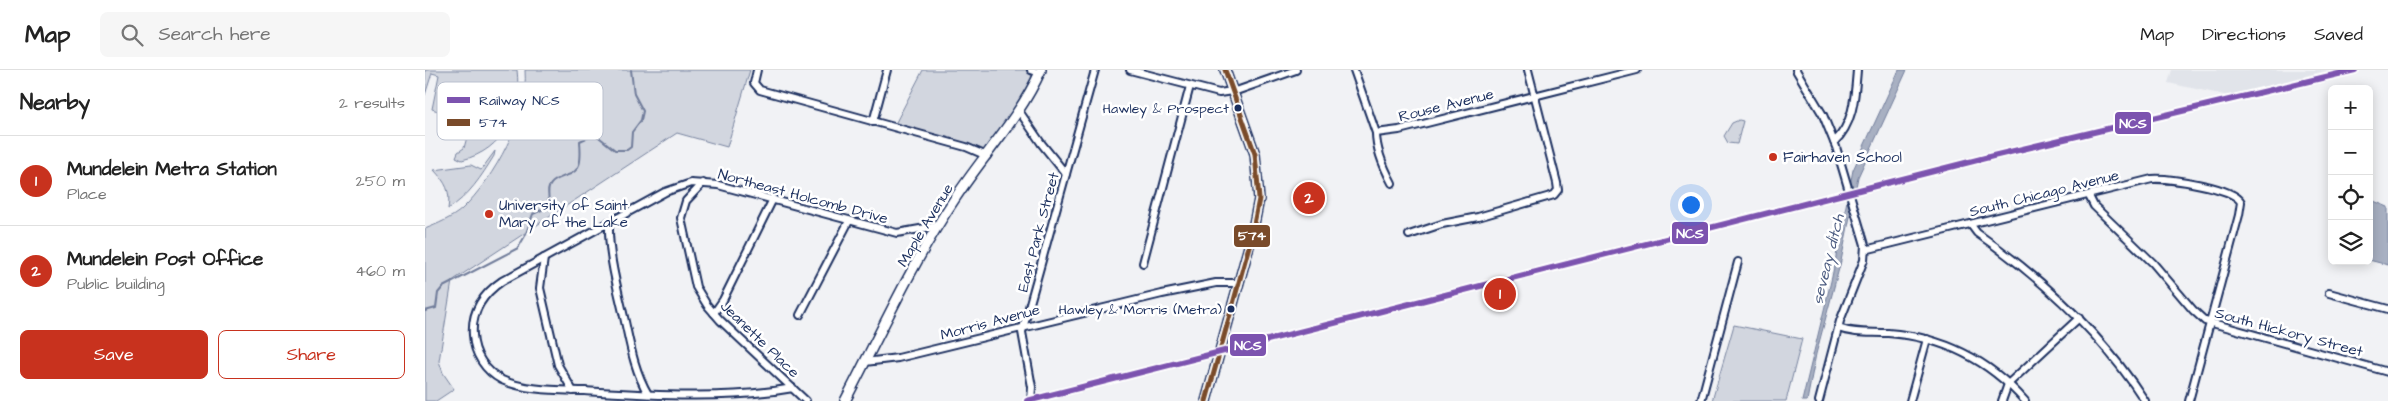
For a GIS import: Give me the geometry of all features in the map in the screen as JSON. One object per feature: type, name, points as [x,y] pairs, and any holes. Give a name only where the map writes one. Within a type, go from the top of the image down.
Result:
[{"type":"main road","points":[[1206,401],[1253,229],[1259,187],[1255,154],[1225,70]]},
{"type":"main road","name":"Maple Avenue","points":[[845,401],[937,226],[955,197],[1019,111],[1037,71]]},
{"type":"street","points":[[873,122],[887,70]]},
{"type":"street","name":"East Park Street","points":[[1031,401],[1032,387],[1022,338],[1024,326],[1095,70]]},
{"type":"street","points":[[1129,70],[1219,93],[1233,91],[1296,70]]},
{"type":"street","points":[[1354,70],[1391,183]]},
{"type":"street","points":[[1409,235],[1442,224],[1549,199],[1557,190],[1529,70]]},
{"type":"street","name":"Rouse Avenue","points":[[1376,133],[1399,130],[1637,70]]},
{"type":"street","points":[[1796,70],[1823,115],[1834,142],[1864,238],[1865,250],[1861,270],[1838,328],[1819,401]]},
{"type":"street","points":[[1834,142],[1847,126],[1853,103],[1857,70]]},
{"type":"street","points":[[757,72],[754,85],[760,90],[966,147],[987,156]]},
{"type":"street","points":[[1143,263],[1190,86]]},
{"type":"street","points":[[1019,111],[1041,143],[1066,174]]},
{"type":"street","name":"South Chicago Avenue","points":[[1865,250],[2152,179],[2164,178],[2230,193],[2239,198],[2241,206],[2209,322]]},
{"type":"street","name":"Northeast Holcomb Drive","points":[[573,391],[521,386],[494,375],[477,355],[472,328],[476,309],[481,299],[502,281],[673,188],[703,183],[718,184],[897,233],[937,226]]},
{"type":"street","name":"Jeanette Place","points":[[703,183],[686,201],[681,225],[696,287],[714,313],[806,401]]},
{"type":"street","name":"South Hickory Street","points":[[2089,196],[2094,206],[2153,263],[2200,318],[2388,372]]},
{"type":"street","points":[[714,313],[723,300],[773,200]]},
{"type":"street","points":[[800,315],[849,221]]},
{"type":"street","points":[[609,222],[612,265],[637,374],[648,394]]},
{"type":"street","points":[[1971,225],[1977,233],[2048,287],[2079,318],[2126,373],[2145,401]]},
{"type":"street","points":[[544,258],[540,288],[558,365],[573,391],[648,394],[739,394],[793,388]]},
{"type":"street","points":[[1701,401],[1738,262]]},
{"type":"street","name":"Morris Avenue","points":[[865,362],[898,358],[1008,332],[1024,326],[1216,283],[1238,284]]},
{"type":"street","points":[[2329,293],[2388,309]]},
{"type":"street","points":[[2002,401],[2008,384],[2079,318]]},
{"type":"street","points":[[2192,400],[2209,322]]},
{"type":"street","points":[[1838,328],[1927,339],[1967,353],[1984,364],[2025,401]]},
{"type":"street","points":[[1910,401],[1927,339]]},
{"type":"shaded area","points":[[425,70],[517,70],[518,82],[438,82],[439,75],[432,73],[425,95]]},
{"type":"shaded area","name":"University of Saint Mary of the Lake","points":[[525,70],[750,70],[727,147],[677,133],[452,281],[439,361],[443,373],[454,389],[436,401],[425,401],[425,229],[449,218],[462,209],[486,181],[509,140],[603,140],[603,82],[525,82]]},
{"type":"shaded area","points":[[923,70],[1030,70],[1030,90],[1012,123],[991,150],[976,151],[893,128]]},
{"type":"shaded area","points":[[2172,70],[2328,70],[2229,96],[2168,83]]},
{"type":"shaded area","points":[[437,85],[437,111],[432,109]]},
{"type":"shaded area","points":[[1739,120],[1743,121],[1737,144],[1728,143],[1724,136],[1732,123]]},
{"type":"shaded area","points":[[466,140],[497,140],[477,155],[462,160],[456,157],[458,152],[464,148]]},
{"type":"shaded area","points":[[495,151],[494,156],[474,186],[448,209],[449,197],[447,188],[434,170],[471,165],[481,170]]},
{"type":"shaded area","points":[[1734,325],[1802,339],[1786,401],[1712,401]]},
{"type":"water","points":[[1899,70],[1907,70],[1858,177],[1841,261],[1816,354],[1807,401],[1802,401],[1832,277],[1853,170]]},
{"type":"water","points":[[2373,201],[2388,207],[2388,265],[2373,261]]},
{"type":"waterway","points":[[602,140],[615,150],[627,150],[631,147],[632,132],[641,120],[643,111],[634,94],[631,70]]},
{"type":"waterway","points":[[425,311],[436,308],[438,293],[443,287],[518,248],[525,236],[533,214],[548,207],[549,186],[557,179],[571,174],[578,167],[580,163],[580,141],[582,140]]},
{"type":"rail line","name":"NCS","points":[[1027,401],[1993,156],[2355,70]]},
{"type":"transit line","name":"574","points":[[1206,401],[1251,239],[1259,199],[1255,154],[1225,70]]},
{"type":"place","name":"Hawley & Prospect","points":[[1238,108]]},
{"type":"place","name":"Fairhaven School","points":[[1773,157]]},
{"type":"place","name":"Mundelein Post Office","points":[[1309,198]]},
{"type":"place","name":"University of Saint Mary of the Lake","points":[[489,214]]},
{"type":"place","name":"Mundelein Metra Station","points":[[1500,294]]},
{"type":"place","name":"Hawley & Morris (Metra)","points":[[1231,309]]},
{"type":"water label","name":"seveay ditch","points":[[1827,259]]}]
